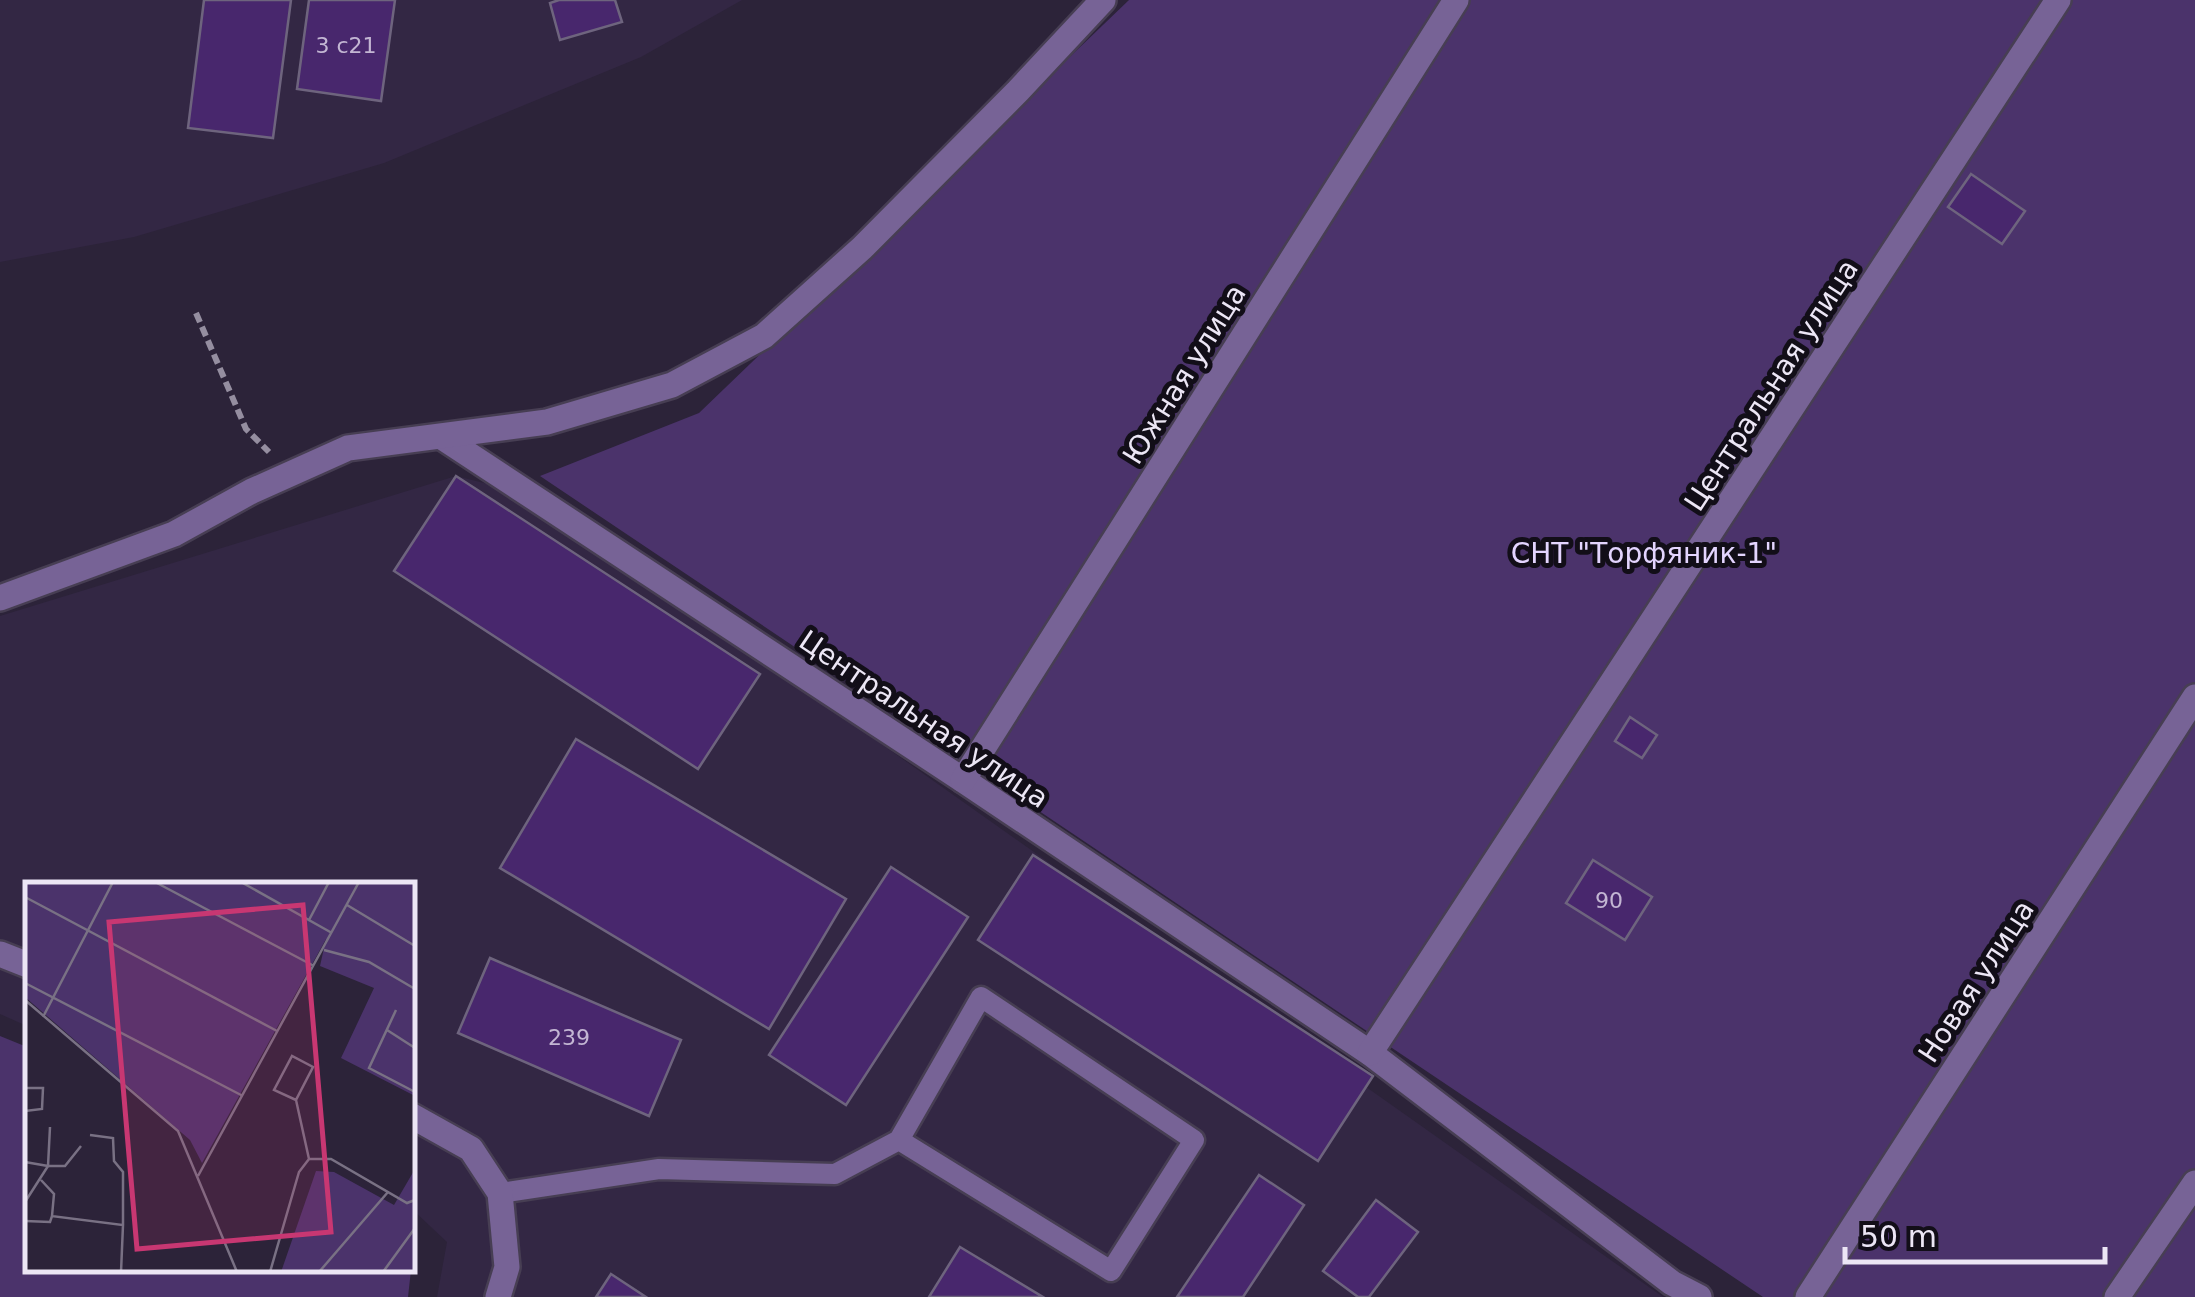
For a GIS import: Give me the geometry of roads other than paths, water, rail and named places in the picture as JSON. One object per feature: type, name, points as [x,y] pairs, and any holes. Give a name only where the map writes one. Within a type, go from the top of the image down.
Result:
[{"type":"street","points":[[0,598],[174,534],[252,491],[348,448],[547,422],[672,385],[764,336],[862,248],[1103,0]]},
{"type":"street","name":"Южная улица","points":[[963,780],[1456,0]]},
{"type":"street","name":"Центральная улица","points":[[1370,1053],[2058,0]]},
{"type":"street","name":"Центральная улица","points":[[442,436],[1370,1053],[1672,1283],[1700,1297]]},
{"type":"street","name":"Новая улица","points":[[1808,1297],[2195,697]]},
{"type":"street","points":[[0,954],[25,964]]},
{"type":"street","points":[[415,1118],[471,1149],[500,1193],[506,1267],[498,1297]]},
{"type":"street","points":[[2117,1297],[2195,1183]]},
{"type":"lane","points":[[500,1193],[660,1169],[834,1174],[899,1140],[981,997],[1194,1140],[1111,1271],[899,1140]]},
{"type":"park label","name":"СНТ \"Торфяник-1\"","points":[[1644,553]]}]
